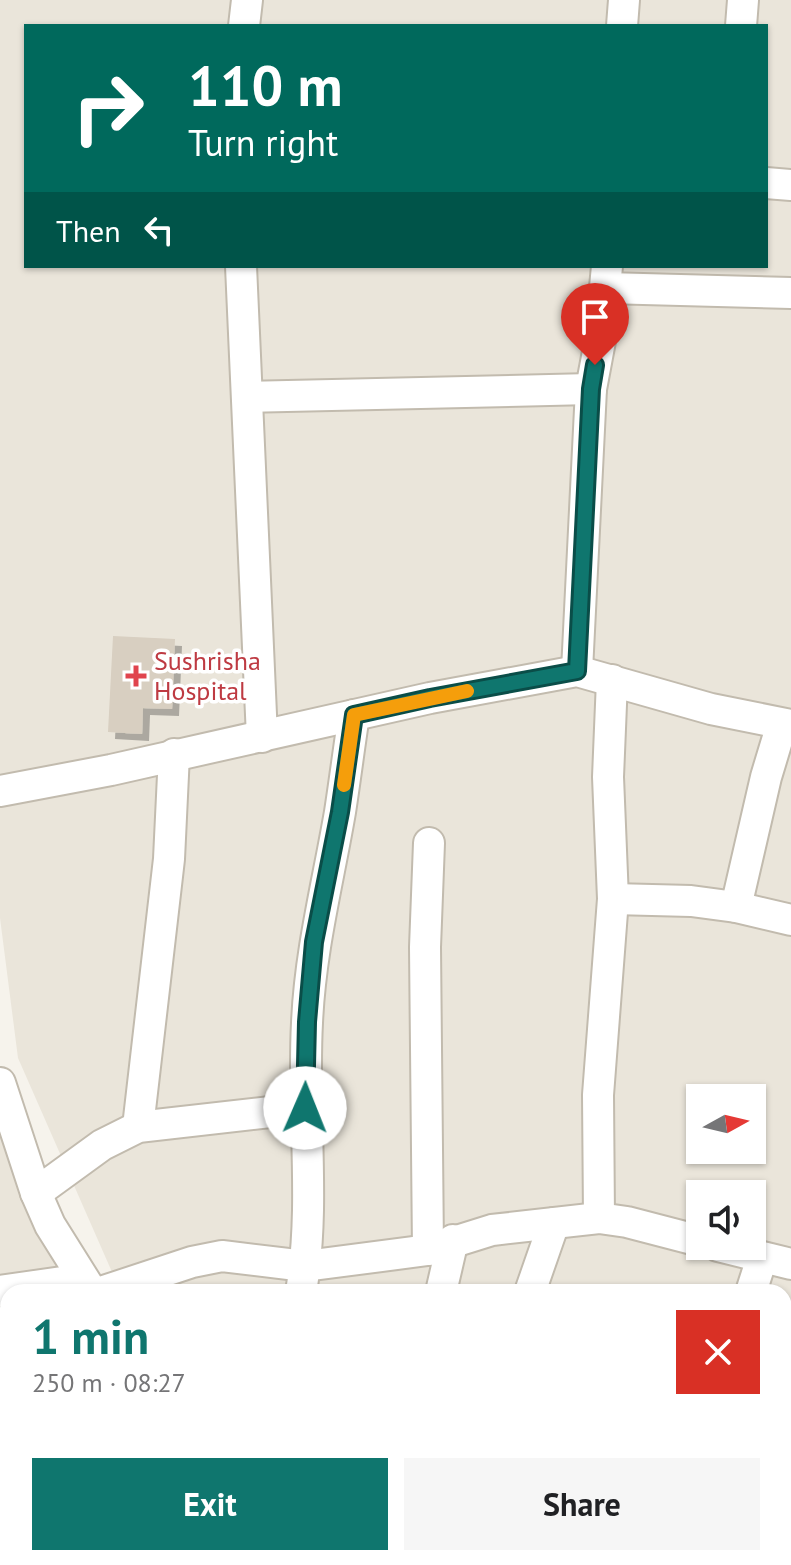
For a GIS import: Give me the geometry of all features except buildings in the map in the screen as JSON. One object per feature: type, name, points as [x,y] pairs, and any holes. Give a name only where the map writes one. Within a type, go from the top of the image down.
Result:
[{"type":"street","points":[[244,24],[247,0]]},
{"type":"street","points":[[622,24],[624,0]]},
{"type":"street","points":[[741,24],[743,0]]},
{"type":"street","points":[[768,183],[791,185]]},
{"type":"street","points":[[241,268],[262,737]]},
{"type":"street","points":[[577,671],[591,389],[607,277],[791,293]]},
{"type":"street","points":[[247,397],[591,389]]},
{"type":"street","points":[[0,791],[111,770],[430,698],[577,671],[711,709],[786,725],[766,777],[736,907]]},
{"type":"street","points":[[599,1218],[598,1095],[613,899],[608,777],[612,680]]},
{"type":"street","points":[[303,1279],[310,1171],[305,1108],[307,1022],[314,942],[340,812],[354,715]]},
{"type":"street","points":[[138,1127],[169,859],[174,754]]},
{"type":"street","points":[[429,843],[425,947],[441,1284]]},
{"type":"street","points":[[613,899],[691,901],[736,907],[791,920]]},
{"type":"street","points":[[0,1083],[36,1193],[50,1225],[89,1284]]},
{"type":"street","points":[[36,1193],[102,1145],[138,1127],[305,1108]]},
{"type":"street","points":[[107,1284],[222,1256],[303,1279],[492,1230],[599,1218],[686,1237]]},
{"type":"street","points":[[533,1284],[554,1223]]},
{"type":"street","points":[[757,1284],[776,1261]]},
{"type":"shaded area","points":[[0,0],[791,0],[791,1284],[120,1284],[112,1272],[18,1058],[0,918]]},
{"type":"shaded area","points":[[0,1083],[89,1284],[0,1284]]},
{"type":"slow traffic","points":[[344,785],[354,715],[467,691]]},
{"type":"place","name":"Sushrisha Hospital","points":[[136,676]]},
{"type":"route","points":[[305,1108],[307,1022],[314,942],[340,812],[354,715],[577,671],[591,389],[595,365]]}]
